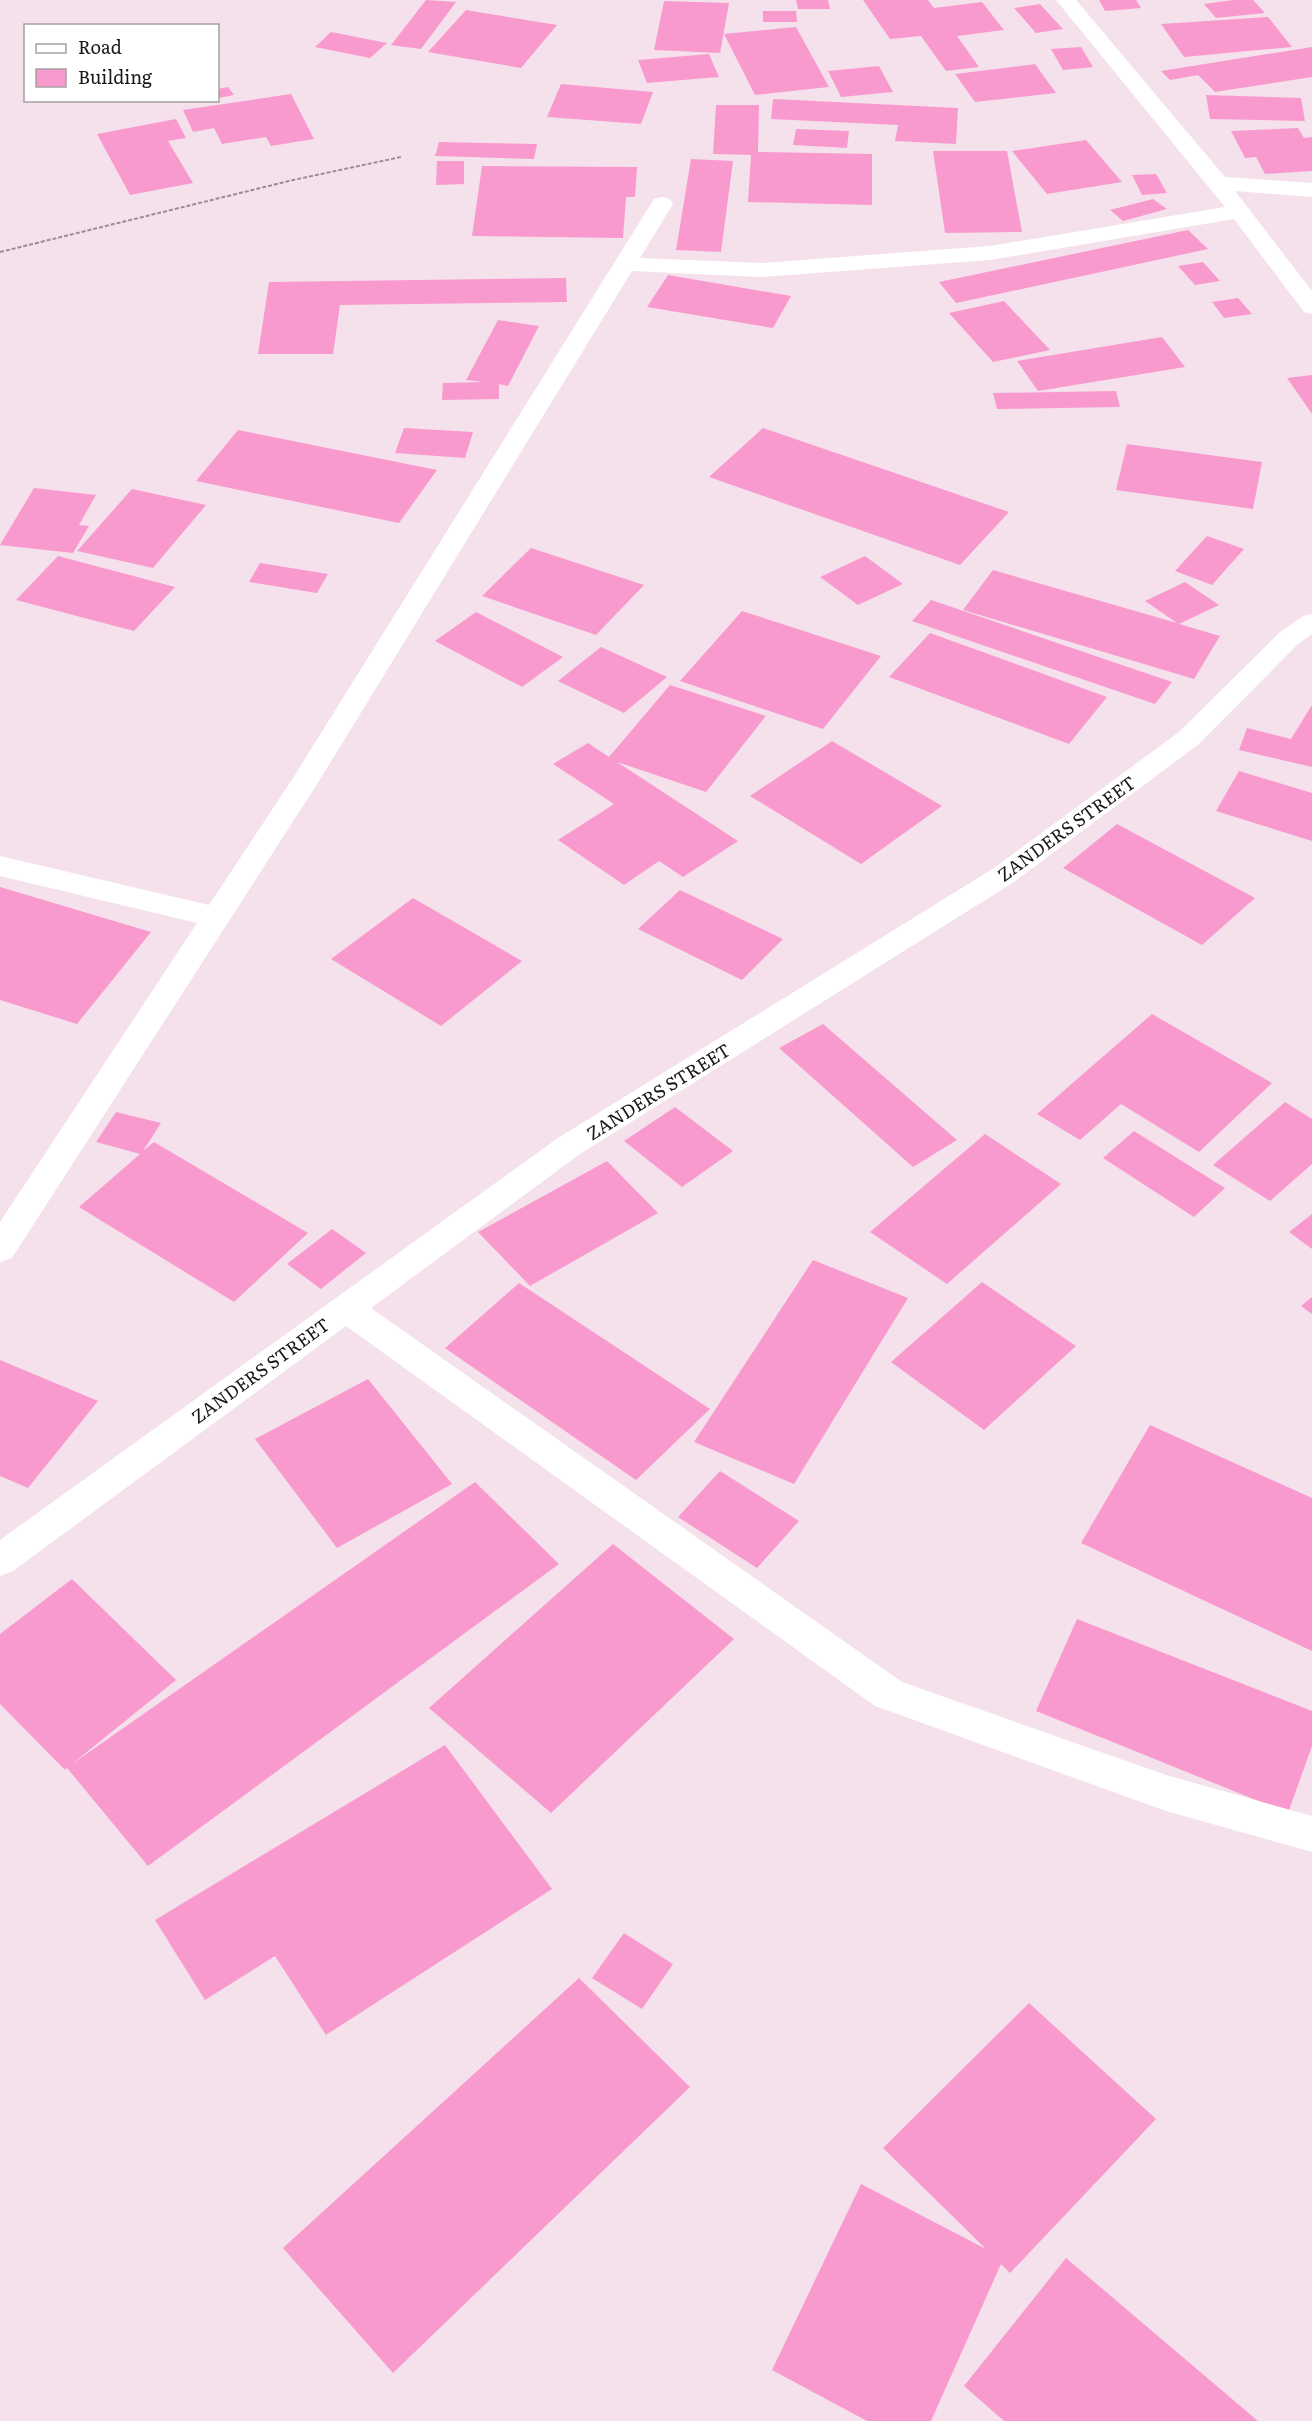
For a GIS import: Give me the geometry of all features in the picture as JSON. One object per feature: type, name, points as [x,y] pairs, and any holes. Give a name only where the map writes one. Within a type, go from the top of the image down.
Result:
[{"type":"street","points":[[1066,0],[1218,183],[1312,306]]},
{"type":"street","points":[[1218,183],[1312,190]]},
{"type":"street","points":[[0,1249],[312,771],[662,204]]},
{"type":"street","points":[[625,264],[761,270],[990,253],[1240,211]]},
{"type":"street","name":"ZANDERS STREET","points":[[0,1560],[569,1146],[1004,875],[1188,738],[1288,639],[1312,622]]},
{"type":"street","points":[[0,866],[217,917]]},
{"type":"street","points":[[346,1308],[889,1694],[1166,1793],[1312,1834]]},
{"type":"path","points":[[0,252],[293,180],[401,157]]},
{"type":"building","points":[[426,0],[456,2],[421,49],[391,45]]},
{"type":"building","points":[[796,0],[828,0],[830,9],[798,9]]},
{"type":"building","points":[[863,0],[928,0],[934,8],[982,2],[1004,30],[957,36],[979,67],[946,71],[921,36],[890,39]]},
{"type":"building","points":[[1099,0],[1136,0],[1141,8],[1105,11]]},
{"type":"building","points":[[1253,0],[1265,13],[1216,18],[1204,4]]},
{"type":"building","points":[[664,1],[729,3],[720,53],[654,50]]},
{"type":"building","points":[[1040,4],[1063,29],[1036,33],[1014,8]]},
{"type":"building","points":[[466,10],[557,25],[521,68],[428,52]]},
{"type":"building","points":[[763,11],[796,11],[797,22],[763,22]]},
{"type":"building","points":[[1268,17],[1292,47],[1184,57],[1161,24]]},
{"type":"building","points":[[796,27],[829,87],[755,95],[724,34]]},
{"type":"building","points":[[331,32],[387,43],[370,58],[315,47]]},
{"type":"building","points":[[1081,47],[1093,67],[1063,70],[1051,49]]},
{"type":"building","points":[[1312,47],[1312,77],[1215,92],[1198,75],[1170,80],[1161,71]]},
{"type":"building","points":[[709,54],[719,77],[647,83],[638,60]]},
{"type":"building","points":[[1035,64],[1056,93],[975,102],[955,74]]},
{"type":"building","points":[[879,66],[893,92],[841,97],[828,71]]},
{"type":"building","points":[[561,84],[653,92],[641,124],[547,117]]},
{"type":"building","points":[[228,87],[234,95],[219,98],[219,89]]},
{"type":"building","points":[[291,94],[314,139],[271,146],[266,137],[222,144],[214,128],[193,132],[183,110]]},
{"type":"building","points":[[1206,95],[1301,98],[1305,121],[1210,119]]},
{"type":"building","points":[[773,99],[958,108],[956,144],[895,141],[898,125],[771,119]]},
{"type":"building","points":[[716,105],[759,105],[758,152],[872,154],[872,205],[748,202],[751,155],[713,154]]},
{"type":"building","points":[[176,119],[186,138],[168,141],[193,183],[130,195],[97,134]]},
{"type":"building","points":[[1298,128],[1304,138],[1312,137],[1312,171],[1265,174],[1256,157],[1245,158],[1231,131]]},
{"type":"building","points":[[796,129],[849,131],[847,148],[793,145]]},
{"type":"building","points":[[1086,140],[1122,182],[1047,194],[1012,151]]},
{"type":"building","points":[[439,142],[537,144],[534,159],[435,156]]},
{"type":"building","points":[[933,151],[1007,151],[1022,232],[945,233]]},
{"type":"building","points":[[691,159],[733,161],[721,252],[676,250]]},
{"type":"building","points":[[437,161],[464,161],[464,184],[436,185]]},
{"type":"building","points":[[482,166],[637,167],[635,197],[626,197],[623,238],[472,236]]},
{"type":"building","points":[[1156,174],[1167,193],[1142,195],[1132,175]]},
{"type":"building","points":[[1153,199],[1167,209],[1123,221],[1110,210]]},
{"type":"building","points":[[1188,230],[1208,249],[956,303],[939,282]]},
{"type":"building","points":[[1203,262],[1220,281],[1195,285],[1178,266]]},
{"type":"building","points":[[668,275],[791,296],[773,328],[647,307]]},
{"type":"building","points":[[566,278],[567,302],[340,305],[333,354],[258,354],[269,282]]},
{"type":"building","points":[[1238,298],[1252,314],[1224,318],[1212,302]]},
{"type":"building","points":[[1004,301],[1050,350],[993,362],[949,313]]},
{"type":"building","points":[[498,320],[539,326],[508,386],[499,384],[499,399],[442,400],[443,383],[483,382],[466,380]]},
{"type":"building","points":[[1162,337],[1185,367],[1038,391],[1017,361]]},
{"type":"building","points":[[1312,375],[1312,414],[1287,378]]},
{"type":"building","points":[[1116,391],[1120,407],[997,409],[993,393]]},
{"type":"building","points":[[404,428],[473,432],[465,458],[395,453]]},
{"type":"building","points":[[763,428],[1009,512],[960,565],[709,477]]},
{"type":"building","points":[[238,430],[437,470],[399,523],[196,481]]},
{"type":"building","points":[[1127,444],[1262,462],[1253,509],[1116,490]]},
{"type":"building","points":[[34,488],[96,495],[79,525],[89,526],[73,553],[0,545]]},
{"type":"building","points":[[132,489],[206,505],[153,568],[77,551]]},
{"type":"building","points":[[1207,536],[1244,549],[1212,585],[1175,571]]},
{"type":"building","points":[[531,548],[644,585],[596,635],[482,596]]},
{"type":"building","points":[[58,556],[175,587],[134,631],[16,600]]},
{"type":"building","points":[[865,556],[903,584],[858,605],[820,577]]},
{"type":"building","points":[[260,563],[328,574],[317,593],[249,582]]},
{"type":"building","points":[[993,570],[1177,623],[1145,601],[1185,582],[1219,605],[1179,624],[1220,636],[1194,679],[963,610]]},
{"type":"building","points":[[931,600],[1172,682],[1155,704],[912,621]]},
{"type":"building","points":[[742,611],[881,656],[823,729],[680,681]]},
{"type":"building","points":[[476,612],[563,657],[522,687],[435,641]]},
{"type":"building","points":[[930,633],[1107,697],[1069,744],[889,677]]},
{"type":"building","points":[[601,647],[667,677],[624,713],[558,681]]},
{"type":"building","points":[[670,685],[766,716],[706,792],[617,762],[738,841],[683,877],[659,861],[624,885],[558,840],[614,804],[553,764],[588,743],[609,757]]},
{"type":"building","points":[[1312,705],[1312,767],[1239,750],[1247,728],[1291,739]]},
{"type":"building","points":[[832,741],[942,806],[861,864],[750,796]]},
{"type":"building","points":[[1239,771],[1312,793],[1312,841],[1216,811]]},
{"type":"building","points":[[1117,824],[1255,898],[1202,945],[1063,868]]},
{"type":"building","points":[[0,887],[151,932],[77,1024],[0,1000]]},
{"type":"building","points":[[680,890],[783,939],[742,980],[638,929]]},
{"type":"building","points":[[413,898],[522,961],[441,1026],[331,959]]},
{"type":"building","points":[[1152,1014],[1272,1083],[1199,1152],[1121,1104],[1080,1140],[1037,1114]]},
{"type":"building","points":[[823,1024],[957,1140],[913,1167],[779,1048]]},
{"type":"building","points":[[1285,1102],[1312,1119],[1312,1164],[1270,1201],[1213,1165]]},
{"type":"building","points":[[675,1107],[733,1151],[682,1187],[624,1141]]},
{"type":"building","points":[[116,1112],[161,1123],[143,1151],[154,1142],[308,1233],[234,1302],[79,1207],[140,1154],[96,1142]]},
{"type":"building","points":[[1134,1131],[1225,1188],[1194,1217],[1103,1158]]},
{"type":"building","points":[[985,1134],[1061,1184],[947,1284],[870,1232]]},
{"type":"building","points":[[607,1161],[658,1213],[530,1286],[478,1232]]},
{"type":"building","points":[[1312,1214],[1312,1249],[1289,1232]]},
{"type":"building","points":[[332,1229],[366,1253],[321,1289],[287,1264]]},
{"type":"building","points":[[813,1260],[908,1298],[794,1484],[694,1442]]},
{"type":"building","points":[[982,1282],[1076,1346],[984,1430],[891,1362]]},
{"type":"building","points":[[519,1283],[710,1409],[636,1480],[445,1348]]},
{"type":"building","points":[[1312,1297],[1312,1314],[1301,1306]]},
{"type":"building","points":[[0,1360],[98,1401],[28,1488],[0,1476]]},
{"type":"building","points":[[368,1379],[452,1484],[337,1548],[255,1439]]},
{"type":"building","points":[[1150,1425],[1312,1498],[1312,1651],[1081,1543]]},
{"type":"building","points":[[720,1471],[799,1521],[757,1568],[678,1517]]},
{"type":"building","points":[[475,1482],[559,1564],[148,1866],[67,1768],[65,1770],[0,1704],[0,1634],[72,1579],[176,1680],[72,1764]]},
{"type":"building","points":[[613,1544],[734,1639],[551,1813],[429,1708]]},
{"type":"building","points":[[1077,1619],[1312,1711],[1312,1746],[1288,1813],[1036,1711]]},
{"type":"building","points":[[445,1745],[552,1889],[326,2035],[275,1956],[205,2000],[155,1920]]},
{"type":"building","points":[[624,1933],[673,1964],[642,2009],[592,1978]]},
{"type":"building","points":[[579,1978],[690,2087],[393,2373],[283,2248]]},
{"type":"building","points":[[1029,2003],[1156,2119],[1010,2273],[1001,2264],[931,2421],[867,2421],[772,2370],[861,2184],[986,2249],[883,2148]]},
{"type":"building","points":[[1066,2258],[1258,2421],[1004,2421],[964,2386]]}]
